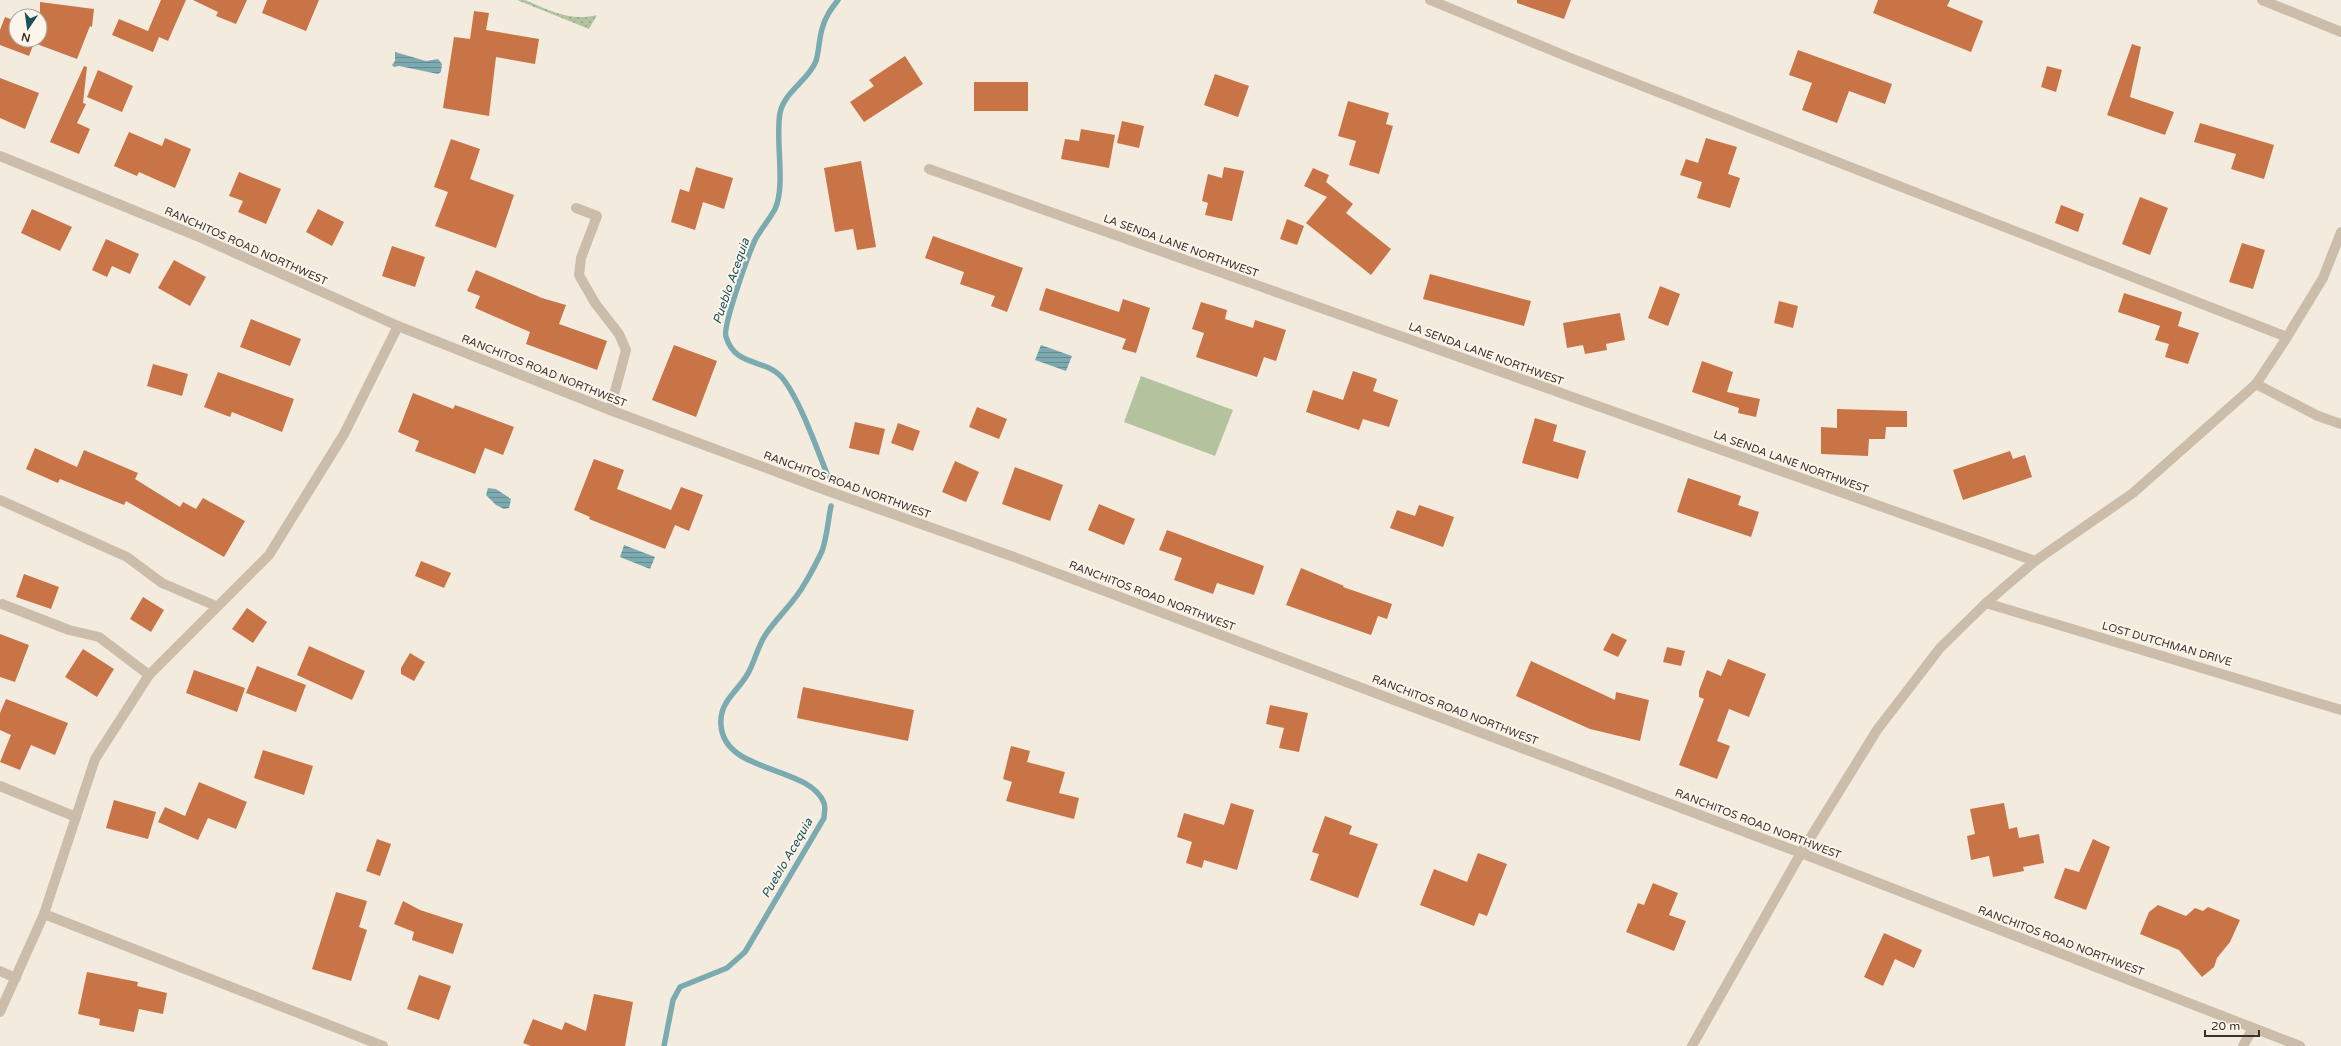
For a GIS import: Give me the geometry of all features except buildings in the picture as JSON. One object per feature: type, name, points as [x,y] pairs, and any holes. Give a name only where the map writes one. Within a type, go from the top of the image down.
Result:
[{"type":"street","points":[[1430,0],[1573,59],[2287,337]]},
{"type":"street","points":[[2262,0],[2341,32]]},
{"type":"street","name":"RANCHITOS ROAD NORTHWEST","points":[[0,156],[197,236],[398,326],[610,410],[828,491],[1014,557],[1801,853],[2300,1046]]},
{"type":"street","name":"LA SENDA LANE NORTHWEST","points":[[929,169],[2035,561]]},
{"type":"street","points":[[576,208],[597,216],[581,258],[579,275],[595,302],[619,334],[626,350],[610,410]]},
{"type":"street","points":[[1692,1046],[1801,853],[1877,730],[1940,648],[1986,603],[2035,561],[2133,493],[2256,384],[2323,278],[2341,232]]},
{"type":"street","points":[[0,1012],[44,914],[94,759],[149,675],[216,606],[269,555],[298,511],[344,434],[398,326]]},
{"type":"street","points":[[2256,384],[2318,416],[2341,424]]},
{"type":"street","points":[[0,500],[127,557],[162,583],[216,606]]},
{"type":"street","name":"LOST DUTCHMAN DRIVE","points":[[1986,603],[2341,710]]},
{"type":"street","points":[[2,604],[69,630],[99,637],[149,675]]},
{"type":"street","points":[[0,786],[76,816]]},
{"type":"street","points":[[44,914],[383,1046]]},
{"type":"street","points":[[0,971],[16,978]]},
{"type":"street","points":[[2243,1046],[2253,1028]]},
{"type":"green space","points":[[517,0],[525,0],[551,11],[569,16],[587,17],[597,15],[589,29]]},
{"type":"green space","points":[[1141,376],[1233,410],[1215,456],[1124,422]]},
{"type":"water","points":[[395,52],[426,61],[438,59],[442,64],[441,72],[438,74],[399,66],[394,67],[392,65],[395,61]]},
{"type":"water","points":[[1041,345],[1072,356],[1066,371],[1035,360]]},
{"type":"water","points":[[488,488],[496,489],[511,499],[509,508],[504,509],[496,505],[486,495]]},
{"type":"water","points":[[624,545],[655,557],[650,569],[620,557]]},
{"type":"waterway","name":"Pueblo Acequia","points":[[828,476],[814,439],[791,390],[777,373],[769,368],[744,359],[737,354],[731,347],[726,337],[726,330],[737,290],[752,247],[757,236],[775,209],[778,199],[780,188],[779,124],[782,106],[791,93],[808,75],[816,61],[823,25],[828,13],[838,0]]},
{"type":"waterway","name":"Pueblo Acequia","points":[[664,1046],[673,1000],[680,987],[727,968],[745,952],[824,818],[825,805],[815,791],[802,782],[751,761],[736,753],[726,741],[721,725],[721,717],[726,704],[750,670],[763,639],[801,590],[816,563],[824,546],[831,506]]}]
